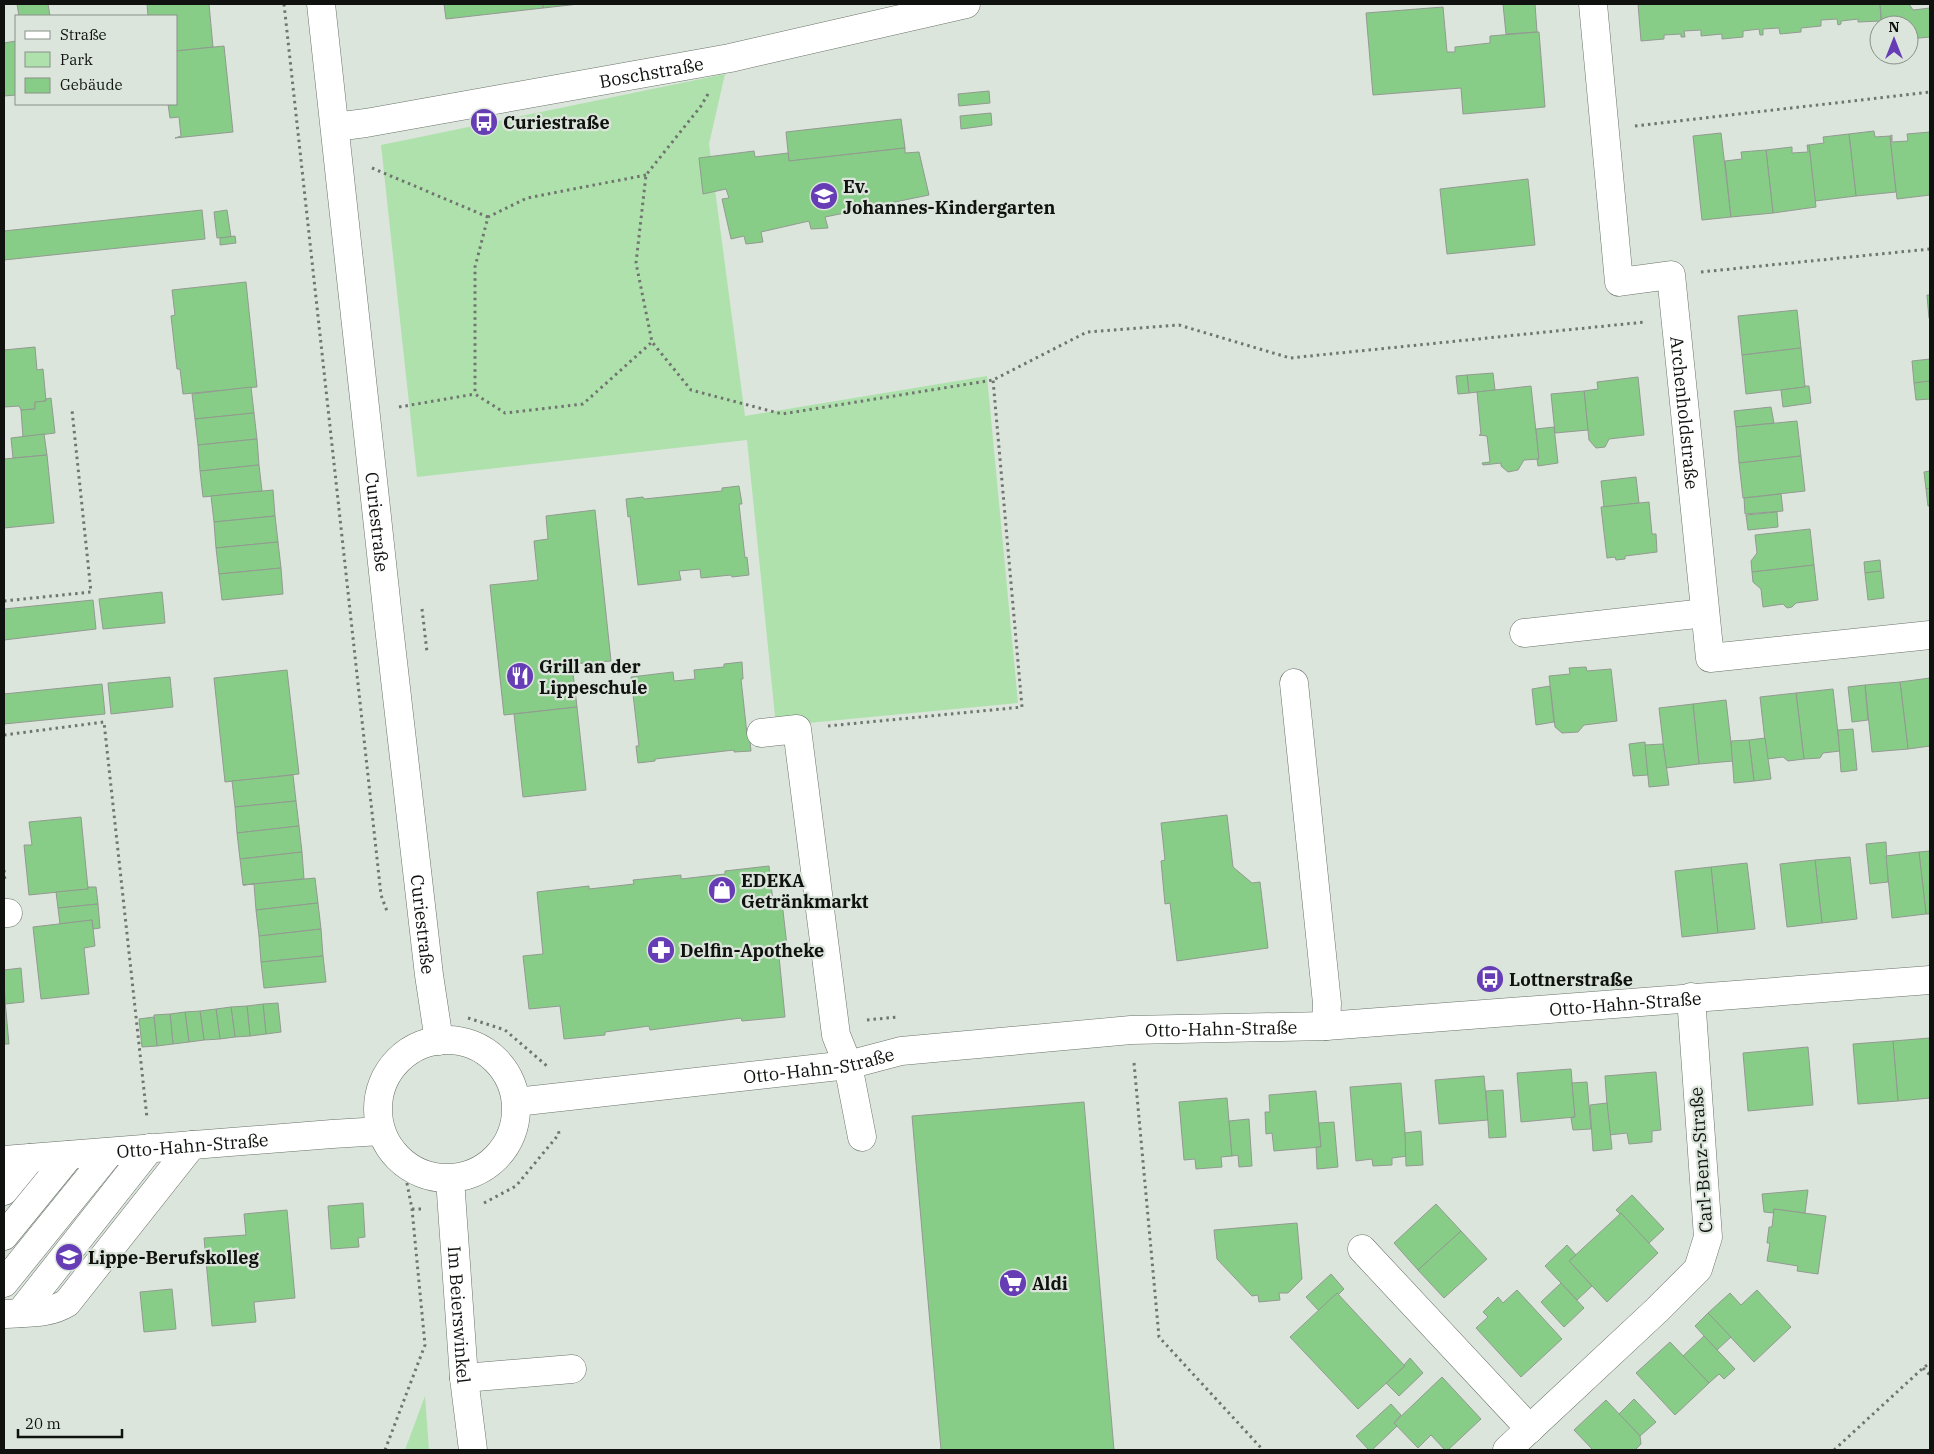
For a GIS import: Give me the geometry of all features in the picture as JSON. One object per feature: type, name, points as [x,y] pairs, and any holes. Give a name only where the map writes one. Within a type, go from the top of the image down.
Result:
[{"type":"street","name":"Curiestraße","points":[[321,4],[389,627],[429,975],[439,1041]]},
{"type":"street","name":"Boschstraße","points":[[335,127],[730,58],[966,4]]},
{"type":"street","points":[[1593,4],[1619,282],[1671,275]]},
{"type":"street","name":"Archenholdstraße","points":[[1671,275],[1710,658],[1930,635]]},
{"type":"street","points":[[1524,634],[1705,613]]},
{"type":"street","points":[[1294,683],[1327,1003],[1326,1026]]},
{"type":"street","points":[[761,733],[797,729],[836,1035],[848,1065],[862,1137]]},
{"type":"street","name":"Otto-Hahn-Straße","points":[[516,1102],[848,1065],[902,1051],[1131,1030],[1326,1026],[1930,980]]},
{"type":"street","name":"Carl-Benz-Straße","points":[[1507,1450],[1657,1310],[1698,1269],[1708,1236],[1691,997]]},
{"type":"street","points":[[439,1041],[460,1042],[480,1049],[498,1062],[510,1081],[516,1102],[514,1123],[507,1143],[494,1160],[476,1172],[450,1179],[419,1173],[403,1163],[390,1149],[381,1132],[378,1112],[380,1091],[388,1072],[402,1057],[419,1046],[439,1041]]},
{"type":"street","name":"Otto-Hahn-Straße","points":[[4,1160],[381,1132]]},
{"type":"street","points":[[12,1313],[46,1312],[56,1310],[67,1303],[192,1145]]},
{"type":"street","points":[[12,1313],[150,1148]]},
{"type":"street","points":[[4,1283],[110,1152]]},
{"type":"street","points":[[4,1236],[70,1155]]},
{"type":"street","points":[[4,1191],[31,1158]]},
{"type":"street","name":"Im Beierswinkel","points":[[450,1179],[464,1378],[473,1450]]},
{"type":"street","points":[[1362,1249],[1530,1429]]},
{"type":"street","points":[[464,1378],[572,1369]]},
{"type":"path","points":[[284,4],[381,895],[390,921]]},
{"type":"path","points":[[730,58],[701,106],[646,175],[636,263],[652,342],[691,390],[782,414],[993,380],[1087,332],[1179,325],[1290,358],[1675,319]]},
{"type":"path","points":[[1605,130],[1930,92]]},
{"type":"path","points":[[366,123],[373,178]]},
{"type":"path","points":[[372,168],[488,217],[528,198],[646,175]]},
{"type":"path","points":[[475,394],[475,267],[488,217]]},
{"type":"path","points":[[1671,275],[1930,249]]},
{"type":"path","points":[[400,416],[399,406],[475,394],[505,414],[583,404],[652,342]]},
{"type":"path","points":[[797,729],[1022,707],[993,380]]},
{"type":"path","points":[[4,601],[91,592],[72,410]]},
{"type":"path","points":[[421,604],[427,653]]},
{"type":"path","points":[[4,735],[104,722],[150,1148]]},
{"type":"path","points":[[412,1209],[453,1209],[482,1204],[516,1186],[559,1134],[552,1097],[554,1073],[505,1030],[468,1018],[467,1008]]},
{"type":"path","points":[[1131,1030],[1158,1338],[1263,1450]]},
{"type":"path","points":[[385,1450],[425,1345],[412,1209],[403,1163]]},
{"type":"path","points":[[1834,1450],[1930,1363]]},
{"type":"path","points":[[1923,1368],[1930,1375]]},
{"type":"green space","points":[[725,74],[709,144],[745,416],[987,376],[1018,703],[776,726],[747,440],[417,477],[381,145]]},
{"type":"green space","points":[[425,1396],[429,1450],[405,1450]]},
{"type":"building","points":[[17,4],[48,4],[50,15],[19,15]]},
{"type":"building","points":[[147,4],[209,4],[213,47],[178,51],[178,15],[148,15]]},
{"type":"building","points":[[444,4],[543,4],[543,8],[446,19]]},
{"type":"building","points":[[543,4],[579,4],[543,8]]},
{"type":"building","points":[[1503,4],[1535,4],[1537,32],[1506,34]]},
{"type":"building","points":[[1638,4],[1880,4],[1881,15],[1869,15],[1869,22],[1858,22],[1858,19],[1841,21],[1841,24],[1838,25],[1837,19],[1821,20],[1821,26],[1801,28],[1801,32],[1780,34],[1779,28],[1763,29],[1763,35],[1760,35],[1759,29],[1743,31],[1743,37],[1722,39],[1722,34],[1701,36],[1701,30],[1684,31],[1685,37],[1681,37],[1681,34],[1664,35],[1664,39],[1641,41]]},
{"type":"building","points":[[1880,4],[1909,4],[1913,10],[1930,8],[1930,37],[1919,38],[1919,15],[1881,15]]},
{"type":"building","points":[[1443,7],[1447,52],[1455,52],[1455,47],[1490,43],[1490,36],[1539,32],[1545,107],[1463,114],[1461,88],[1373,95],[1366,13]]},
{"type":"building","points":[[15,41],[15,95],[4,96],[4,43]]},
{"type":"building","points":[[224,46],[233,132],[175,138],[181,136],[179,117],[170,118],[168,105],[178,105],[178,51]]},
{"type":"building","points":[[989,91],[990,103],[959,106],[958,94]]},
{"type":"building","points":[[991,113],[992,125],[961,129],[960,116]]},
{"type":"building","points":[[901,119],[905,148],[789,161],[786,132]]},
{"type":"building","points":[[1874,131],[1875,137],[1890,136],[1896,192],[1856,196],[1849,134]]},
{"type":"building","points":[[1930,132],[1930,195],[1897,199],[1890,136],[1892,135],[1892,142],[1908,141],[1907,134]]},
{"type":"building","points":[[1721,133],[1731,217],[1702,220],[1693,136]]},
{"type":"building","points":[[1849,134],[1856,196],[1815,201],[1809,145],[1824,143],[1823,137]]},
{"type":"building","points":[[1807,145],[1809,145],[1816,207],[1773,213],[1766,150],[1792,147],[1792,153],[1808,152]]},
{"type":"building","name":"Ev. Johannes-Kindergarten","points":[[905,148],[905,153],[919,152],[929,195],[890,203],[892,213],[876,215],[874,207],[825,217],[828,228],[811,229],[809,221],[761,232],[763,242],[746,244],[744,236],[731,239],[722,199],[729,198],[726,189],[703,194],[699,158],[754,151],[755,157],[788,153],[789,161]]},
{"type":"building","points":[[1766,150],[1773,213],[1731,217],[1725,161],[1742,159],[1741,152]]},
{"type":"building","points":[[1528,179],[1535,245],[1447,254],[1440,189]]},
{"type":"building","points":[[202,210],[205,239],[4,260],[4,231]]},
{"type":"building","points":[[227,210],[231,237],[217,238],[214,212]]},
{"type":"building","points":[[235,236],[236,243],[220,245],[220,238]]},
{"type":"building","points":[[246,282],[257,387],[183,394],[180,369],[177,369],[171,316],[175,315],[172,290]]},
{"type":"building","points":[[1927,295],[1930,295],[1930,318],[1929,318]]},
{"type":"building","points":[[1797,310],[1801,348],[1742,355],[1738,316]]},
{"type":"building","points":[[35,347],[37,370],[43,369],[46,401],[35,402],[35,409],[21,410],[19,406],[4,407],[4,350]]},
{"type":"building","points":[[1801,348],[1805,387],[1746,394],[1742,355]]},
{"type":"building","points":[[1930,359],[1930,381],[1914,383],[1912,361]]},
{"type":"building","points":[[1493,373],[1495,390],[1469,393],[1467,375]]},
{"type":"building","points":[[1467,375],[1469,393],[1458,394],[1456,376]]},
{"type":"building","points":[[1638,377],[1644,435],[1609,439],[1605,447],[1596,448],[1589,440],[1584,391],[1598,389],[1597,382]]},
{"type":"building","points":[[1930,381],[1930,399],[1916,400],[1914,383]]},
{"type":"building","points":[[1531,386],[1539,459],[1524,460],[1518,470],[1508,472],[1501,466],[1501,463],[1483,465],[1482,463],[1490,462],[1487,436],[1479,435],[1481,435],[1477,392]]},
{"type":"building","points":[[1809,386],[1811,403],[1783,407],[1781,390]]},
{"type":"building","points":[[251,387],[254,413],[195,419],[192,394]]},
{"type":"building","points":[[1584,391],[1588,430],[1555,433],[1551,394]]},
{"type":"building","points":[[51,398],[55,433],[23,437],[21,410],[35,409],[35,402],[46,401],[46,399]]},
{"type":"building","points":[[1771,407],[1774,423],[1736,427],[1734,411]]},
{"type":"building","points":[[254,413],[257,439],[198,445],[195,419]]},
{"type":"building","points":[[1797,421],[1801,456],[1739,463],[1736,427]]},
{"type":"building","points":[[1554,427],[1558,463],[1538,466],[1536,429]]},
{"type":"building","points":[[44,434],[47,455],[13,458],[11,438]]},
{"type":"building","points":[[257,439],[259,465],[200,471],[198,445]]},
{"type":"building","points":[[47,455],[54,523],[4,528],[4,459]]},
{"type":"building","points":[[1801,456],[1805,491],[1743,498],[1739,463]]},
{"type":"building","points":[[259,465],[262,491],[203,497],[200,471]]},
{"type":"building","points":[[1930,471],[1930,488],[1926,489],[1924,472]]},
{"type":"building","points":[[1636,477],[1639,503],[1604,507],[1601,481]]},
{"type":"building","points":[[739,486],[745,558],[747,557],[749,575],[701,578],[700,569],[679,571],[681,580],[638,585],[630,516],[628,517],[626,499],[722,491],[722,488]]},
{"type":"building","points":[[1930,488],[1930,506],[1928,506],[1926,489]]},
{"type":"building","points":[[273,490],[275,516],[214,522],[211,496]]},
{"type":"building","points":[[1781,494],[1783,511],[1745,514],[1744,498]]},
{"type":"building","points":[[1649,502],[1652,534],[1656,534],[1657,552],[1625,556],[1625,559],[1607,558],[1601,507]]},
{"type":"building","points":[[595,510],[611,661],[572,664],[577,707],[504,715],[490,585],[538,580],[534,541],[548,539],[546,516]]},
{"type":"building","points":[[1777,512],[1778,527],[1748,530],[1746,515]]},
{"type":"building","points":[[275,516],[278,542],[216,548],[214,522]]},
{"type":"building","points":[[1810,529],[1814,565],[1752,572],[1751,561],[1757,553],[1755,535]]},
{"type":"building","points":[[278,542],[281,568],[219,574],[216,548]]},
{"type":"building","points":[[1880,560],[1881,571],[1865,573],[1864,562]]},
{"type":"building","points":[[1814,565],[1818,600],[1796,603],[1792,607],[1787,608],[1783,604],[1763,607],[1761,589],[1753,582],[1752,572]]},
{"type":"building","points":[[281,568],[283,594],[222,600],[219,574]]},
{"type":"building","points":[[1881,571],[1884,598],[1868,600],[1865,573]]},
{"type":"building","points":[[162,592],[165,623],[103,629],[99,599]]},
{"type":"building","points":[[93,600],[96,629],[4,640],[4,609]]},
{"type":"building","points":[[742,662],[743,679],[741,679],[747,734],[749,733],[751,751],[734,752],[734,750],[655,759],[655,761],[638,763],[636,746],[639,746],[631,677],[673,672],[674,681],[695,679],[694,670],[724,667],[724,664]]},
{"type":"building","points":[[1586,667],[1587,671],[1611,669],[1617,721],[1584,725],[1578,732],[1562,733],[1555,727],[1549,676],[1570,674],[1569,668]]},
{"type":"building","points":[[287,670],[299,774],[225,782],[214,678]]},
{"type":"building","points":[[170,677],[173,707],[111,714],[108,683]]},
{"type":"building","points":[[1930,678],[1930,746],[1908,749],[1900,682]]},
{"type":"building","points":[[1900,682],[1908,749],[1872,752],[1865,685]]},
{"type":"building","points":[[102,684],[105,714],[4,724],[4,694]]},
{"type":"building","points":[[1865,685],[1868,720],[1852,722],[1848,687]]},
{"type":"building","points":[[1550,686],[1554,722],[1536,725],[1532,689]]},
{"type":"building","points":[[1833,689],[1840,751],[1823,753],[1820,758],[1804,759],[1796,693]]},
{"type":"building","points":[[1796,693],[1804,759],[1788,761],[1783,757],[1767,759],[1760,697]]},
{"type":"building","points":[[1726,700],[1733,761],[1699,764],[1693,704]]},
{"type":"building","points":[[1693,704],[1699,764],[1666,768],[1659,708]]},
{"type":"building","points":[[577,707],[586,790],[523,797],[514,714]]},
{"type":"building","points":[[1853,729],[1857,770],[1841,772],[1838,730]]},
{"type":"building","points":[[1765,738],[1771,779],[1754,781],[1749,740]]},
{"type":"building","points":[[1749,740],[1754,781],[1734,783],[1731,741]]},
{"type":"building","points":[[1645,742],[1648,775],[1633,776],[1629,744]]},
{"type":"building","points":[[1663,744],[1669,785],[1649,787],[1645,745]]},
{"type":"building","points":[[293,775],[296,801],[235,807],[232,781]]},
{"type":"building","points":[[296,801],[299,826],[237,833],[235,807]]},
{"type":"building","points":[[1227,815],[1233,867],[1252,883],[1260,882],[1268,948],[1177,961],[1170,903],[1165,904],[1161,861],[1165,860],[1161,823]]},
{"type":"building","points":[[81,817],[88,889],[29,895],[24,845],[32,845],[29,822]]},
{"type":"building","points":[[299,826],[302,852],[240,859],[237,833]]},
{"type":"building","points":[[1886,842],[1888,882],[1870,884],[1866,844]]},
{"type":"building","points":[[1930,851],[1930,914],[1926,914],[1919,852]]},
{"type":"building","points":[[302,852],[304,879],[243,885],[240,859]]},
{"type":"building","points":[[1919,852],[1926,914],[1892,918],[1886,856]]},
{"type":"building","points":[[1850,857],[1857,919],[1822,923],[1815,860]]},
{"type":"building","points":[[1815,860],[1822,923],[1787,927],[1780,864]]},
{"type":"building","points":[[1747,863],[1755,929],[1718,933],[1711,867]]},
{"type":"building","name":"Delfin-Apotheke","points":[[769,866],[773,902],[782,902],[787,946],[778,946],[785,1017],[742,1021],[741,1018],[650,1030],[649,1026],[605,1032],[605,1035],[564,1039],[560,1006],[529,1009],[523,956],[543,954],[537,892],[589,886],[589,889],[634,884],[633,880],[681,875],[681,879]]},
{"type":"building","points":[[1711,867],[1718,933],[1682,937],[1675,871]]},
{"type":"building","points":[[315,878],[318,903],[256,910],[254,884],[243,885]]},
{"type":"building","points":[[88,887],[96,887],[98,904],[58,908],[56,892],[88,889]]},
{"type":"building","points":[[318,903],[321,929],[259,936],[256,910]]},
{"type":"building","points":[[98,904],[100,928],[93,929],[92,920],[60,924],[58,908]]},
{"type":"building","points":[[92,920],[95,946],[84,948],[89,994],[41,999],[33,927]]},
{"type":"building","points":[[321,929],[323,956],[261,962],[259,936]]},
{"type":"building","points":[[323,956],[326,982],[264,988],[261,962]]},
{"type":"building","points":[[21,968],[24,1002],[5,1004],[4,970]]},
{"type":"building","points":[[4,990],[9,1044],[4,1044]]},
{"type":"building","points":[[278,1003],[281,1032],[266,1034],[263,1004]]},
{"type":"building","points":[[263,1004],[266,1034],[250,1036],[247,1006]]},
{"type":"building","points":[[247,1006],[250,1036],[235,1037],[231,1007]]},
{"type":"building","points":[[231,1007],[235,1037],[220,1039],[216,1009]]},
{"type":"building","points":[[216,1009],[220,1039],[204,1040],[200,1011]]},
{"type":"building","points":[[200,1011],[204,1040],[189,1042],[185,1012]]},
{"type":"building","points":[[185,1012],[189,1042],[173,1044],[170,1014]]},
{"type":"building","points":[[170,1014],[173,1044],[157,1046],[154,1015]]},
{"type":"building","points":[[154,1017],[157,1046],[142,1047],[139,1019]]},
{"type":"building","points":[[1930,1038],[1930,1098],[1898,1101],[1893,1041]]},
{"type":"building","points":[[1893,1041],[1898,1101],[1858,1104],[1853,1044]]},
{"type":"building","points":[[1808,1047],[1813,1105],[1748,1111],[1743,1053]]},
{"type":"building","points":[[1571,1069],[1575,1117],[1521,1122],[1517,1073]]},
{"type":"building","points":[[1656,1072],[1661,1130],[1652,1131],[1652,1142],[1629,1144],[1627,1133],[1609,1135],[1605,1076]]},
{"type":"building","points":[[1484,1076],[1488,1120],[1439,1124],[1435,1080]]},
{"type":"building","points":[[1587,1082],[1591,1129],[1573,1130],[1571,1118],[1575,1117],[1572,1083]]},
{"type":"building","points":[[1401,1083],[1407,1156],[1392,1158],[1392,1165],[1373,1166],[1372,1159],[1356,1161],[1350,1087]]},
{"type":"building","points":[[1503,1090],[1506,1137],[1489,1138],[1486,1091]]},
{"type":"building","points":[[1316,1091],[1321,1147],[1274,1151],[1272,1133],[1266,1134],[1265,1112],[1270,1112],[1269,1095]]},
{"type":"building","points":[[1227,1098],[1232,1156],[1221,1157],[1222,1167],[1196,1169],[1195,1159],[1184,1160],[1179,1102]]},
{"type":"building","name":"Aldi","points":[[1084,1102],[1114,1450],[941,1450],[912,1116]]},
{"type":"building","points":[[1607,1103],[1612,1149],[1593,1151],[1590,1105]]},
{"type":"building","points":[[1249,1119],[1252,1166],[1239,1167],[1238,1155],[1232,1156],[1229,1121]]},
{"type":"building","points":[[1334,1122],[1338,1167],[1317,1169],[1316,1147],[1321,1147],[1319,1123]]},
{"type":"building","points":[[1421,1131],[1423,1165],[1406,1166],[1405,1133]]},
{"type":"building","points":[[1808,1190],[1805,1213],[1774,1209],[1774,1213],[1764,1212],[1762,1194]]},
{"type":"building","points":[[1632,1195],[1664,1229],[1649,1243],[1616,1210]]},
{"type":"building","points":[[363,1203],[365,1237],[358,1238],[359,1247],[331,1249],[328,1206]]},
{"type":"building","points":[[1436,1204],[1461,1231],[1418,1270],[1394,1243]]},
{"type":"building","points":[[1774,1209],[1826,1216],[1818,1274],[1797,1271],[1798,1266],[1767,1261],[1770,1243],[1767,1243],[1769,1227],[1772,1227]]},
{"type":"building","points":[[287,1210],[295,1298],[254,1302],[256,1322],[212,1326],[204,1238],[246,1235],[244,1214]]},
{"type":"building","points":[[1621,1213],[1658,1253],[1607,1302],[1569,1261]]},
{"type":"building","points":[[1297,1223],[1302,1279],[1288,1293],[1279,1293],[1280,1300],[1259,1302],[1258,1295],[1252,1296],[1217,1259],[1214,1230]]},
{"type":"building","points":[[1461,1231],[1487,1259],[1444,1298],[1418,1270]]},
{"type":"building","points":[[1567,1245],[1576,1255],[1569,1261],[1592,1286],[1577,1300],[1545,1266]]},
{"type":"building","points":[[1331,1274],[1344,1289],[1338,1295],[1337,1293],[1319,1311],[1306,1297]]},
{"type":"building","points":[[1561,1283],[1584,1308],[1564,1327],[1541,1302]]},
{"type":"building","points":[[172,1289],[176,1329],[144,1332],[140,1292]]},
{"type":"building","points":[[1517,1290],[1562,1339],[1521,1377],[1476,1328],[1488,1317],[1483,1312],[1498,1297],[1503,1303]]},
{"type":"building","points":[[1757,1290],[1791,1327],[1754,1362],[1708,1313],[1730,1293],[1741,1305]]},
{"type":"building","points":[[1337,1293],[1405,1366],[1358,1409],[1290,1337]]},
{"type":"building","points":[[1708,1313],[1731,1337],[1717,1350],[1695,1326]]},
{"type":"building","points":[[1704,1336],[1735,1369],[1724,1379],[1719,1374],[1709,1383],[1683,1356]]},
{"type":"building","points":[[1670,1342],[1709,1383],[1675,1415],[1636,1373]]},
{"type":"building","points":[[1410,1358],[1423,1373],[1399,1396],[1386,1383],[1405,1366]]},
{"type":"building","points":[[1442,1377],[1481,1419],[1448,1450],[1445,1450],[1431,1435],[1418,1448],[1394,1423]]},
{"type":"building","points":[[1634,1399],[1656,1422],[1640,1436],[1619,1414]]},
{"type":"building","points":[[1606,1400],[1640,1436],[1641,1444],[1635,1450],[1593,1450],[1574,1430]]},
{"type":"building","points":[[1391,1404],[1401,1415],[1394,1423],[1397,1426],[1372,1450],[1369,1450],[1356,1436]]},
{"type":"place","name":"Curiestraße","points":[[484,122]]},
{"type":"place","name":"Ev. Johannes-Kindergarten","points":[[824,196]]},
{"type":"place","name":"Grill an der Lippeschule","points":[[520,676]]},
{"type":"place","name":"EDEKA Getränkmarkt","points":[[722,890]]},
{"type":"place","name":"Delfin-Apotheke","points":[[661,950]]},
{"type":"place","name":"Lottnerstraße","points":[[1490,979]]},
{"type":"place","name":"Lippe-Berufskolleg","points":[[69,1257]]},
{"type":"place","name":"Aldi","points":[[1013,1283]]}]
